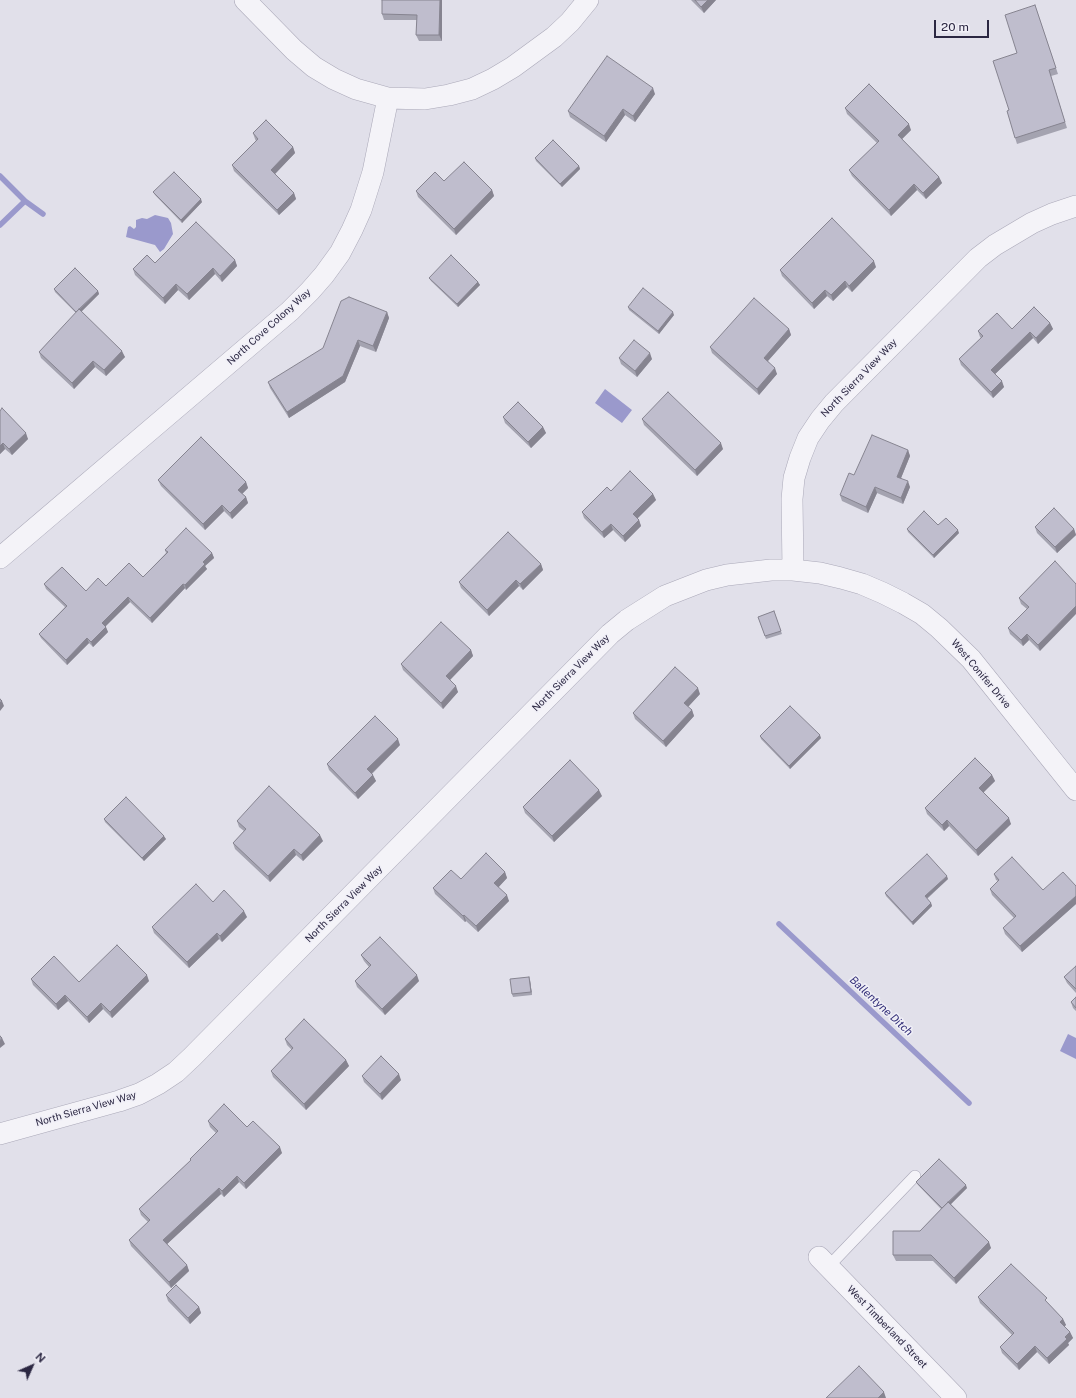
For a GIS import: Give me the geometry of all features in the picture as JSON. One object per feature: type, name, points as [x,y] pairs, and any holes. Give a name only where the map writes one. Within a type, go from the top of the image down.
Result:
[{"type":"street","points":[[245,0],[294,50],[314,67],[334,79],[356,89],[388,98],[426,98],[449,95],[472,89],[493,79],[513,67],[554,36],[570,22],[588,0]]},
{"type":"street","name":"North Cove Colony Way","points":[[0,558],[290,311],[324,275],[340,253],[361,210],[373,172],[388,98]]},
{"type":"street","name":"North Sierra View Way","points":[[0,1134],[139,1094],[176,1072],[610,634],[627,620],[665,596],[706,580],[749,572],[793,570],[792,499],[794,478],[808,438],[820,420],[834,403],[962,272],[978,258],[995,245],[1032,223],[1076,206]]},
{"type":"street","name":"West Conifer Drive","points":[[793,570],[820,573],[869,587],[922,614],[971,659],[1076,790]]},
{"type":"street","name":"West Timberland Street","points":[[823,1262],[956,1398]]},
{"type":"lane","points":[[823,1262],[916,1176]]},
{"type":"water","points":[[155,215],[168,218],[171,223],[173,234],[164,249],[160,252],[155,245],[126,237],[128,227],[130,226],[134,229],[136,227],[136,220],[142,218],[147,219]]},
{"type":"water","points":[[605,389],[632,410],[622,423],[595,403]]},
{"type":"water","points":[[1068,1034],[1076,1038],[1076,1059],[1060,1051]]},
{"type":"building","points":[[382,0],[440,0],[439,35],[416,35],[417,15],[382,14]]},
{"type":"building","points":[[695,0],[708,0],[701,7]]},
{"type":"building","points":[[1035,5],[1056,68],[1049,70],[1065,122],[1015,138],[1007,111],[1009,110],[993,61],[1017,53],[1005,15]]},
{"type":"building","points":[[607,56],[653,88],[633,116],[623,109],[604,136],[568,111]]},
{"type":"building","points":[[869,84],[909,124],[898,135],[939,177],[923,193],[914,184],[889,210],[849,170],[879,141],[845,108]]},
{"type":"building","points":[[266,120],[293,147],[271,170],[294,193],[277,210],[232,165],[258,139],[253,133]]},
{"type":"building","points":[[553,140],[579,166],[560,184],[535,158]]},
{"type":"building","points":[[464,162],[492,190],[454,229],[416,191],[435,172],[444,181]]},
{"type":"building","points":[[174,172],[201,199],[181,220],[153,192]]},
{"type":"building","points":[[832,218],[874,261],[849,286],[845,281],[831,295],[825,290],[812,303],[780,270]]},
{"type":"building","points":[[196,222],[235,260],[220,276],[213,268],[187,294],[176,284],[163,298],[133,269],[147,255],[155,263]]},
{"type":"building","points":[[451,255],[478,282],[457,304],[429,278]]},
{"type":"building","points":[[75,268],[98,291],[76,312],[54,289]]},
{"type":"building","points":[[643,288],[673,312],[658,331],[628,307]]},
{"type":"building","points":[[349,297],[387,312],[373,346],[358,340],[343,376],[287,412],[268,382],[323,348],[341,301]]},
{"type":"building","points":[[754,298],[789,329],[764,358],[775,368],[757,389],[710,347]]},
{"type":"building","points":[[1034,307],[1050,323],[1036,338],[1030,332],[991,370],[1002,381],[991,392],[959,359],[983,336],[978,331],[997,313],[1012,329]]},
{"type":"building","points":[[79,309],[122,351],[104,370],[93,361],[72,383],[39,352]]},
{"type":"building","points":[[634,340],[650,353],[635,371],[619,358]]},
{"type":"building","points":[[668,392],[721,443],[695,470],[642,419]]},
{"type":"building","points":[[518,402],[543,427],[528,442],[503,417]]},
{"type":"building","points":[[2,408],[26,433],[9,449],[3,443],[0,446],[0,411]]},
{"type":"building","points":[[872,435],[908,450],[897,477],[908,481],[901,498],[875,487],[866,507],[840,495],[849,473],[854,475]]},
{"type":"building","points":[[201,437],[246,482],[238,490],[246,497],[230,513],[222,505],[203,524],[158,480]]},
{"type":"building","points":[[630,471],[653,494],[633,514],[639,520],[623,536],[611,524],[602,532],[582,512],[607,487],[611,491]]},
{"type":"building","points":[[1054,508],[1074,529],[1055,547],[1035,527]]},
{"type":"building","points":[[924,511],[938,525],[946,518],[958,530],[933,555],[907,529]]},
{"type":"building","points":[[186,528],[212,553],[203,562],[205,564],[185,585],[183,584],[150,618],[128,597],[102,623],[106,627],[91,642],[87,638],[66,660],[39,634],[67,606],[44,584],[62,567],[86,591],[98,578],[106,586],[129,563],[143,577],[168,552],[165,550]]},
{"type":"building","points":[[508,532],[541,564],[520,584],[516,580],[487,610],[459,582]]},
{"type":"building","points":[[1055,561],[1076,584],[1076,606],[1038,645],[1027,634],[1021,640],[1008,628],[1029,607],[1019,598]]},
{"type":"building","points":[[774,611],[781,631],[765,636],[758,617]]},
{"type":"building","points":[[441,622],[471,650],[446,676],[456,686],[441,703],[401,664]]},
{"type":"building","points":[[675,667],[698,688],[684,703],[692,710],[663,741],[633,713]]},
{"type":"building","points":[[790,706],[820,735],[789,766],[760,736]]},
{"type":"building","points":[[375,716],[398,739],[367,769],[373,775],[355,793],[327,764]]},
{"type":"building","points":[[975,758],[992,775],[979,788],[1009,818],[976,850],[947,820],[942,825],[925,808]]},
{"type":"building","points":[[570,760],[599,790],[552,836],[523,807]]},
{"type":"building","points":[[269,786],[320,835],[301,855],[294,849],[268,876],[233,843],[246,829],[237,821]]},
{"type":"building","points":[[126,797],[164,836],[142,858],[104,819]]},
{"type":"building","points":[[486,853],[505,872],[494,883],[507,895],[476,926],[433,888],[451,870],[461,879]]},
{"type":"building","points":[[927,854],[947,876],[925,896],[931,903],[912,922],[885,893]]},
{"type":"building","points":[[1012,857],[1043,890],[1063,872],[1076,886],[1076,896],[1020,946],[1003,928],[1016,916],[990,889],[999,880],[994,874]]},
{"type":"building","points":[[196,884],[213,902],[224,890],[244,911],[220,936],[217,933],[187,962],[152,927]]},
{"type":"building","points":[[380,937],[417,975],[382,1009],[355,981],[371,965],[361,955]]},
{"type":"building","points":[[117,945],[147,975],[110,1012],[101,1003],[87,1017],[65,995],[56,1004],[31,979],[54,956],[79,982]]},
{"type":"building","points":[[1076,966],[1076,989],[1064,977]]},
{"type":"building","points":[[529,977],[531,992],[512,994],[510,979]]},
{"type":"building","points":[[1076,997],[1076,1008],[1071,1002]]},
{"type":"building","points":[[304,1019],[346,1060],[304,1104],[271,1071],[293,1048],[285,1039]]},
{"type":"building","points":[[381,1056],[399,1074],[380,1094],[362,1076]]},
{"type":"building","points":[[224,1104],[247,1127],[253,1121],[280,1147],[244,1183],[237,1176],[222,1191],[219,1188],[163,1240],[187,1265],[169,1282],[129,1240],[150,1220],[139,1209],[191,1160],[190,1159],[218,1131],[208,1121]]},
{"type":"building","points":[[939,1159],[966,1185],[942,1208],[916,1182]]},
{"type":"building","points":[[948,1202],[989,1242],[954,1278],[931,1255],[893,1255],[893,1231],[920,1231]]},
{"type":"building","points":[[1011,1264],[1047,1298],[1045,1300],[1063,1319],[1060,1322],[1070,1332],[1065,1337],[1067,1339],[1047,1358],[1035,1346],[1017,1364],[1000,1347],[1014,1333],[978,1297]]},
{"type":"building","points":[[176,1285],[199,1307],[188,1318],[166,1295]]},
{"type":"building","points":[[859,1366],[884,1392],[878,1398],[826,1398]]},
{"type":"waterway","name":"Ballentyne Ditch","points":[[0,176],[25,201],[43,214]]},
{"type":"waterway","points":[[0,225],[25,201]]},
{"type":"waterway","name":"Ballentyne Ditch","points":[[779,924],[969,1103]]}]
